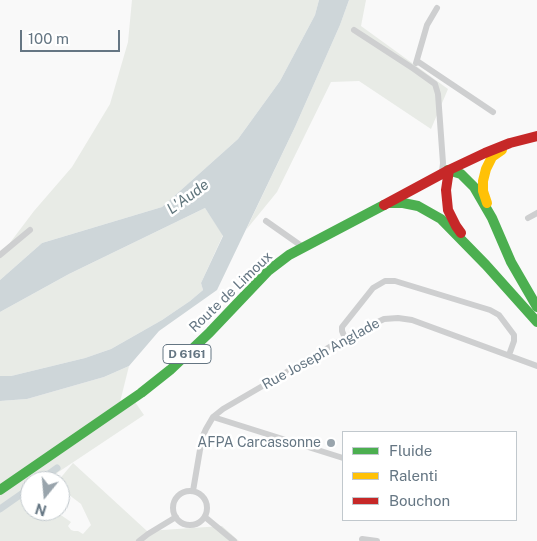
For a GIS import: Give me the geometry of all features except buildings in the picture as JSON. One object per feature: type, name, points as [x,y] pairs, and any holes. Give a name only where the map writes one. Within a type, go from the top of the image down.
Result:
[{"type":"main road","points":[[444,168],[510,143],[537,136]]},
{"type":"main road","points":[[510,143],[492,157],[486,169],[483,191],[492,218],[511,262],[537,307]]},
{"type":"main road","points":[[444,168],[461,174],[467,179],[474,187],[492,218]]},
{"type":"main road","points":[[444,168],[448,210],[456,226],[486,265],[537,322]]},
{"type":"main road","name":"D 6161","points":[[368,212],[388,203],[444,168]]},
{"type":"main road","name":"D 6161","points":[[368,212],[384,200],[444,168]]},
{"type":"main road","name":"D 6161","points":[[388,203],[418,206],[441,219],[486,265]]},
{"type":"main road","name":"Route de Limoux","points":[[0,490],[170,370],[210,332],[268,271],[289,255],[368,212]]},
{"type":"street","points":[[414,69],[428,24],[437,8]]},
{"type":"street","points":[[354,30],[435,84],[438,94],[444,168]]},
{"type":"street","points":[[417,61],[493,112]]},
{"type":"street","points":[[528,218],[537,213]]},
{"type":"street","points":[[266,221],[303,247]]},
{"type":"street","points":[[0,255],[30,230]]},
{"type":"street","points":[[345,338],[342,326],[372,288],[385,281],[394,281],[490,310],[499,315],[514,335],[509,355]]},
{"type":"street","name":"Rue Joseph Anglade","points":[[193,491],[202,438],[213,417],[223,409],[345,338],[384,319],[412,320],[537,366]]},
{"type":"street","points":[[213,417],[342,458]]},
{"type":"street","points":[[193,491],[203,496],[208,508],[205,517],[200,522],[190,525],[176,517],[174,507],[175,500],[179,495],[193,491]]},
{"type":"street","points":[[139,541],[176,517]]},
{"type":"street","points":[[205,517],[234,541]]},
{"type":"street","points":[[362,539],[377,541]]},
{"type":"shaded area","points":[[132,0],[319,0],[315,15],[280,81],[238,139],[162,207],[42,243],[0,280],[0,253],[72,167],[110,104],[128,42]]},
{"type":"shaded area","points":[[349,0],[366,0],[361,26],[448,89],[431,129],[359,81],[331,82],[277,192],[246,230],[295,127]]},
{"type":"shaded area","points":[[205,208],[223,235],[201,283],[203,290],[190,301],[162,320],[111,349],[85,358],[11,376],[0,376],[0,312],[69,274]]},
{"type":"shaded area","points":[[129,366],[120,402],[0,485],[0,401],[27,399],[104,377]]},
{"type":"shaded area","points":[[135,402],[144,415],[60,471],[35,471]]},
{"type":"shaded area","points":[[73,463],[147,531],[222,526],[239,541],[0,541],[0,495],[20,481],[20,521],[70,521],[71,522],[68,526],[71,530],[83,534],[91,525],[81,504],[70,496],[70,471],[66,471]]},
{"type":"water","name":"L'Aude","points":[[319,0],[349,0],[295,127],[217,290],[159,331],[129,366],[104,377],[27,399],[0,401],[0,376],[11,376],[85,358],[111,349],[162,320],[203,290],[201,283],[223,236],[205,208],[69,274],[0,312],[0,280],[42,243],[162,207],[238,139],[280,81],[315,15]]},
{"type":"waterway","points":[[53,471],[57,468]]},
{"type":"waterway","points":[[0,509],[20,495]]},
{"type":"traffic: fast","points":[[448,170],[461,174],[474,187],[492,218],[511,262],[537,307]]},
{"type":"traffic: fast","points":[[389,203],[418,206],[441,219],[486,265],[537,322]]},
{"type":"traffic: fast","points":[[0,490],[141,393],[170,370],[210,332],[268,271],[289,255],[384,205]]},
{"type":"traffic: slow","points":[[487,203],[483,191],[486,169],[492,157],[502,150]]},
{"type":"traffic: jam","points":[[384,205],[485,153],[510,143],[537,136]]},
{"type":"traffic: jam","points":[[449,170],[446,190],[448,210],[461,233]]},
{"type":"place","name":"AFPA Carcassonne","points":[[331,443]]}]
